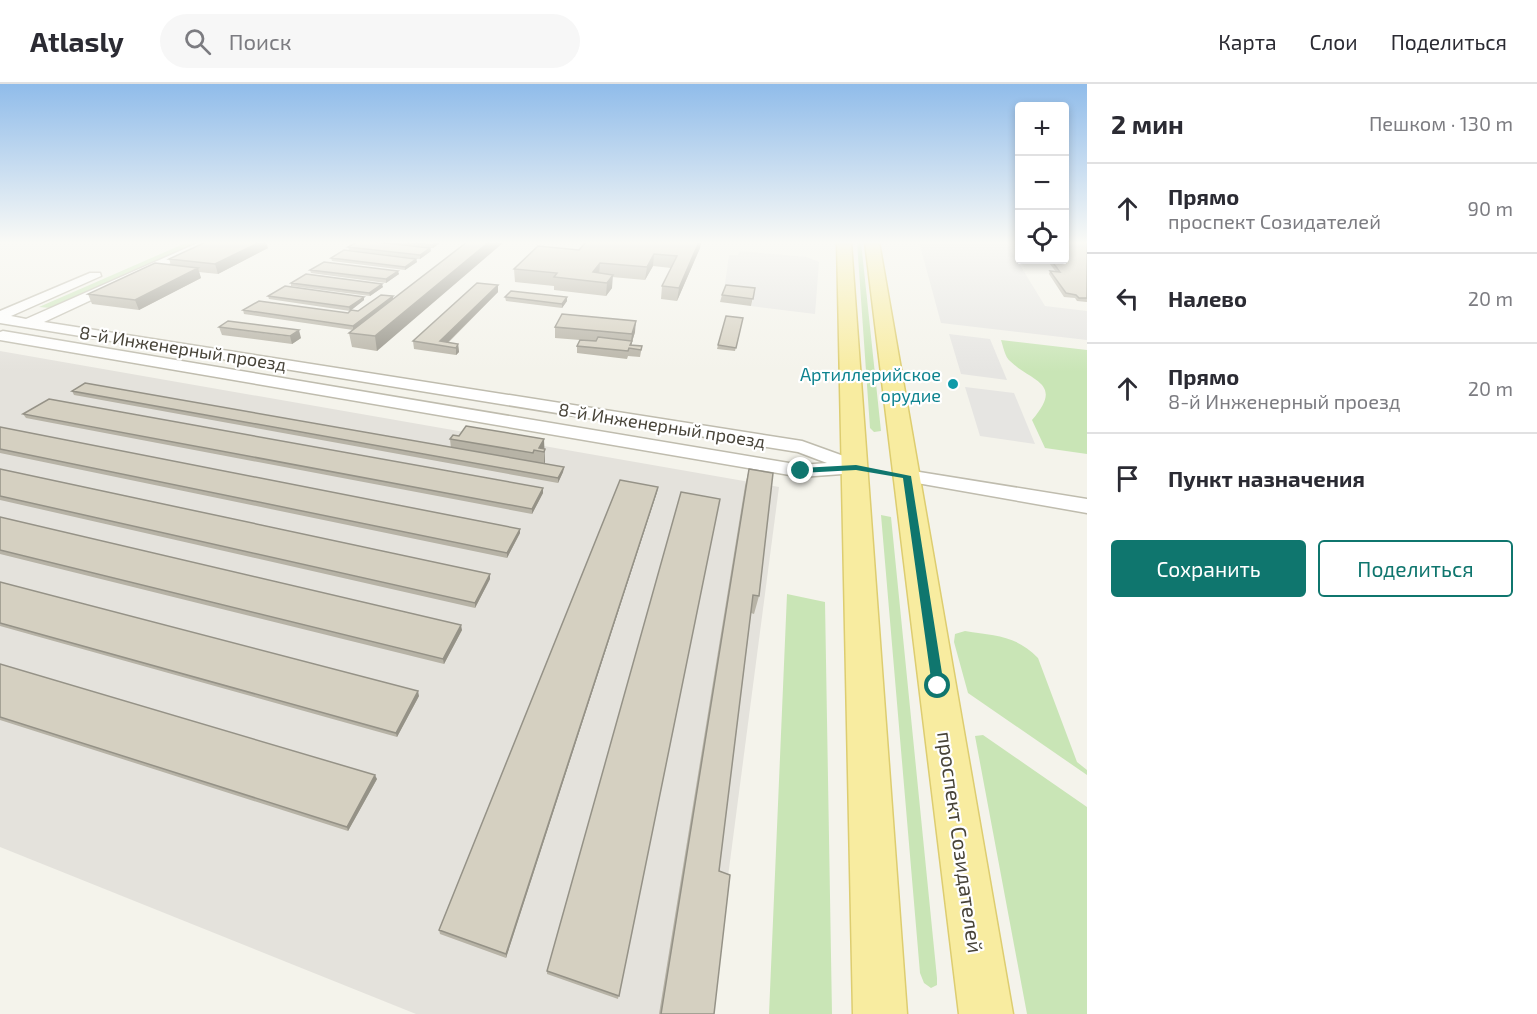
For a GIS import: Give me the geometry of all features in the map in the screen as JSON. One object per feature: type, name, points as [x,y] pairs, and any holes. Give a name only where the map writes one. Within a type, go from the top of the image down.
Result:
[{"type":"main road","name":"проспект Созидателей","points":[[851,285],[881,472],[986,1014]]},
{"type":"main road","name":"проспект Созидателей","points":[[874,285],[881,472],[880,1014]]},
{"type":"street","points":[[0,328],[80,285]]},
{"type":"street","points":[[0,328],[28,323],[112,285]]},
{"type":"street","name":"8-й Инженерный проезд","points":[[28,323],[802,447],[881,472]]},
{"type":"street","name":"8-й Инженерный проезд","points":[[0,328],[89,351],[801,471],[881,472]]},
{"type":"street","points":[[89,351],[115,337]]},
{"type":"street","points":[[881,472],[1087,506]]},
{"type":"shaded area","points":[[725,285],[817,285],[815,314],[751,306],[754,295],[724,291]]},
{"type":"shaded area","points":[[931,285],[1032,285],[1045,306],[1087,311],[1087,340],[941,323]]},
{"type":"shaded area","points":[[949,334],[990,339],[1007,380],[961,374]]},
{"type":"shaded area","points":[[0,351],[779,487],[710,1014],[416,1014],[0,847]]},
{"type":"shaded area","points":[[965,387],[1014,393],[1035,444],[980,436]]},
{"type":"green space","points":[[89,285],[103,285],[51,308],[39,307]]},
{"type":"green space","points":[[860,285],[866,285],[881,431],[874,432],[870,428]]},
{"type":"green space","points":[[1001,340],[1087,350],[1087,454],[1045,448],[1032,420],[1045,398],[1045,390],[1041,384],[1008,359]]},
{"type":"green space","points":[[881,515],[891,517],[937,978],[937,985],[931,988],[924,983],[920,973]]},
{"type":"green space","points":[[787,594],[825,602],[832,1014],[769,1014]]},
{"type":"green space","points":[[965,631],[1005,638],[1022,645],[1038,658],[1077,762],[1087,770],[1087,775],[968,693],[954,642],[955,634]]},
{"type":"green space","points":[[983,735],[1087,807],[1087,1014],[1027,1014],[975,736]]},
{"type":"building","points":[[107,285],[164,285],[135,300],[88,294]]},
{"type":"building","points":[[310,285],[380,285],[369,293]]},
{"type":"building","points":[[411,285],[436,285],[375,336],[349,333]]},
{"type":"building","points":[[474,285],[498,285],[440,341],[458,344],[456,348],[413,341]]},
{"type":"building","points":[[662,285],[680,285],[679,288]]},
{"type":"building","points":[[726,285],[755,288],[753,299],[722,295]]},
{"type":"building","points":[[1060,285],[1087,285],[1087,298],[1079,298],[1066,293]]},
{"type":"building","points":[[285,286],[364,297],[349,307],[268,296]]},
{"type":"building","points":[[511,291],[567,297],[562,304],[505,297]]},
{"type":"building","points":[[381,295],[393,296],[353,326],[243,310],[259,301],[348,313],[351,310],[358,311]]},
{"type":"building","points":[[562,314],[636,321],[632,334],[555,327]]},
{"type":"building","points":[[726,316],[743,318],[736,348],[718,345]]},
{"type":"building","points":[[228,321],[299,330],[290,336],[219,327]]},
{"type":"building","points":[[598,337],[632,341],[630,345],[642,346],[641,350],[629,348],[628,351],[577,346],[580,340],[596,341]]},
{"type":"building","points":[[85,383],[564,467],[558,478],[72,391]]},
{"type":"building","points":[[49,399],[543,488],[532,509],[23,414]]},
{"type":"building","points":[[466,426],[544,439],[539,448],[545,449],[544,452],[534,450],[533,453],[450,439],[453,435],[459,436]]},
{"type":"building","points":[[0,427],[520,529],[507,553],[0,449]]},
{"type":"building","points":[[0,469],[490,574],[475,603],[0,496]]},
{"type":"building","points":[[749,469],[773,473],[759,596],[753,595],[719,871],[730,875],[714,1014],[661,1014]]},
{"type":"building","points":[[620,480],[658,487],[506,954],[439,930]]},
{"type":"building","points":[[681,492],[720,499],[619,996],[547,971]]},
{"type":"building","points":[[0,517],[461,625],[443,659],[0,550]]},
{"type":"building","points":[[0,582],[418,691],[396,733],[0,623]]},
{"type":"building","points":[[0,664],[375,775],[347,827],[0,717]]},
{"type":"place","name":"Артиллерийское орудие","points":[[953,384]]},
{"type":"route","points":[[801,471],[856,467],[907,476],[938,686]]}]
